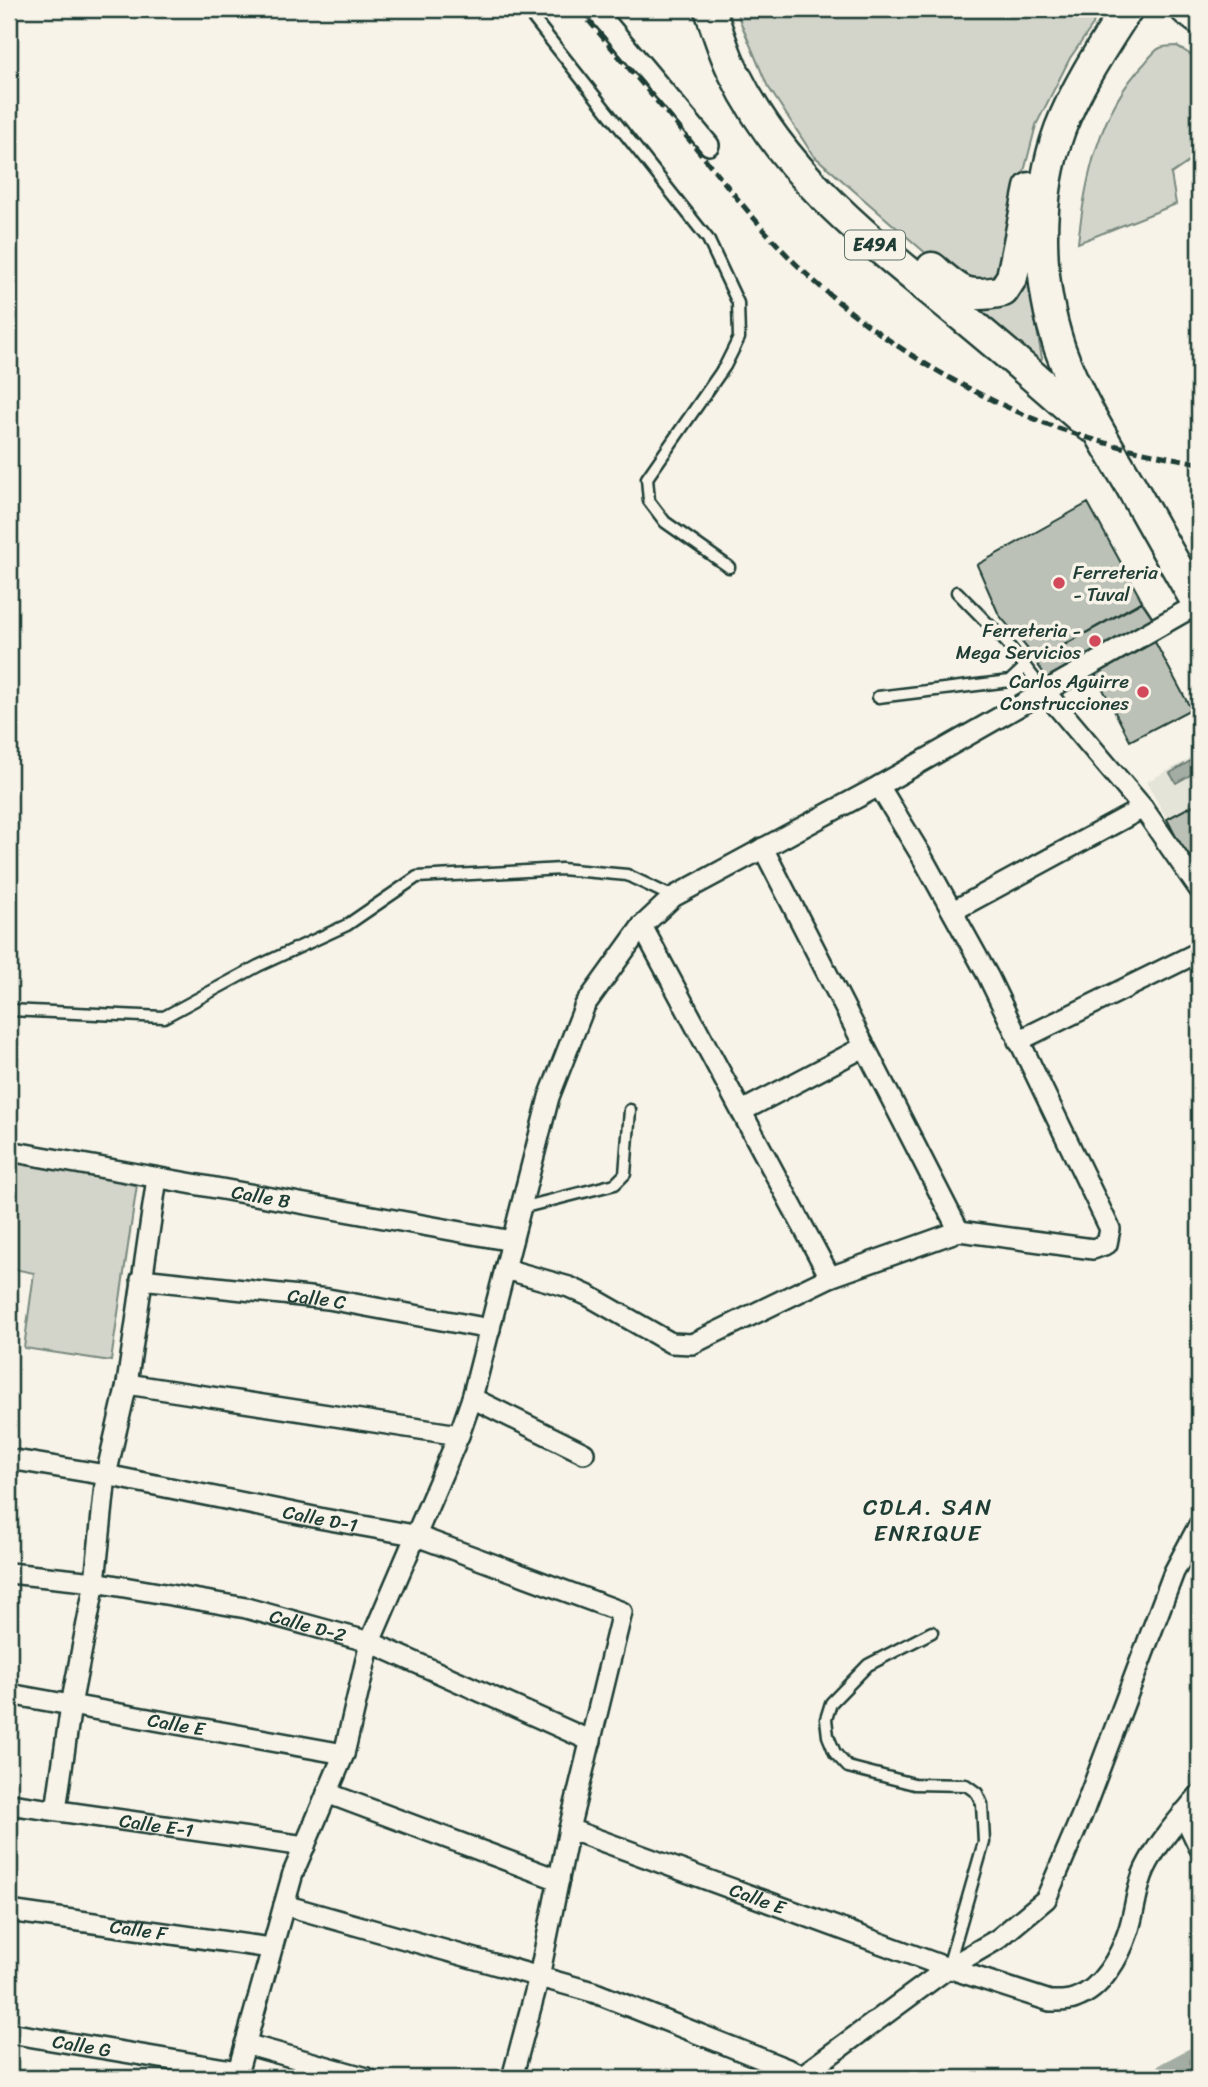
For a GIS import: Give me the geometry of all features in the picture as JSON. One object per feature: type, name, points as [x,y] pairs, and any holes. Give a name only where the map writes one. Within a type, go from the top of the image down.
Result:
[{"type":"highway","points":[[1187,9],[1199,18]]},
{"type":"main road","name":"E49A","points":[[710,9],[733,73],[765,127],[795,167],[835,210],[1007,352],[1098,433]]},
{"type":"main road","name":"E49A","points":[[1127,9],[1079,86],[1059,131],[1043,221],[1043,265],[1048,304],[1061,350],[1098,433],[1199,605]]},
{"type":"main road","points":[[847,219],[866,219],[884,228],[957,289],[980,296],[1003,292],[1012,277],[1031,185],[1052,161]]},
{"type":"street","points":[[595,9],[709,145]]},
{"type":"street","points":[[237,2075],[293,1873],[344,1754],[370,1643],[459,1435],[472,1398],[549,1097],[585,1004],[642,926],[673,897],[879,786],[1199,605]]},
{"type":"street","points":[[1045,692],[1194,869],[1199,889]]},
{"type":"street","points":[[505,1269],[569,1287],[671,1343],[692,1344],[830,1277],[959,1231],[1093,1249],[1107,1244],[1110,1230],[988,976],[879,786]]},
{"type":"street","points":[[953,911],[1143,808]]},
{"type":"street","points":[[763,848],[959,1231]]},
{"type":"street","points":[[642,926],[830,1277]]},
{"type":"street","points":[[1018,1041],[1199,951]]},
{"type":"street","points":[[741,1111],[864,1047]]},
{"type":"street","name":"Calle B","points":[[9,1151],[512,1241]]},
{"type":"street","points":[[56,1810],[71,1705],[95,1581],[106,1475],[127,1384],[157,1178]]},
{"type":"street","name":"Calle C","points":[[141,1279],[328,1299],[490,1329]]},
{"type":"street","points":[[127,1384],[459,1435]]},
{"type":"street","points":[[472,1398],[584,1453]]},
{"type":"street","name":"Calle D-1","points":[[9,1459],[106,1475],[414,1535],[622,1612],[591,1741]]},
{"type":"street","points":[[284,1905],[593,1992],[803,2077],[948,1968],[998,1940],[1046,1899],[1082,1815],[1174,1572],[1199,1525]]},
{"type":"street","name":"Calle D-2","points":[[9,1573],[95,1581],[246,1608],[370,1643],[591,1741]]},
{"type":"street","name":"Calle E","points":[[9,1694],[344,1754]]},
{"type":"street","points":[[512,2078],[539,1977],[569,1829],[591,1741]]},
{"type":"street","points":[[327,1793],[559,1880]]},
{"type":"street","name":"Calle E","points":[[569,1829],[948,1968],[1050,2001],[1077,1998],[1103,1978],[1116,1959],[1128,1932],[1144,1871],[1183,1813],[1199,1795]]},
{"type":"street","name":"Calle E-1","points":[[9,1804],[305,1846]]},
{"type":"street","points":[[1183,1813],[1199,1847]]},
{"type":"street","name":"Calle F","points":[[9,1911],[271,1948]]},
{"type":"street","name":"Calle G","points":[[9,2033],[237,2075]]},
{"type":"street","points":[[245,2044],[367,2078]]},
{"type":"lane","points":[[526,9],[708,239],[738,303],[739,338],[725,366],[648,478],[649,501],[665,522],[729,567]]},
{"type":"lane","points":[[957,592],[1006,642],[1045,692]]},
{"type":"lane","points":[[878,697],[1010,681],[1025,667]]},
{"type":"lane","points":[[9,1010],[164,1017],[258,966],[347,925],[417,877],[561,869],[627,875],[673,897]]},
{"type":"lane","points":[[521,1208],[615,1184],[625,1174],[630,1110]]},
{"type":"lane","points":[[932,1632],[867,1665],[831,1703],[826,1718],[828,1736],[835,1753],[848,1766],[914,1784],[966,1785],[976,1793],[982,1804],[984,1842],[948,1968]]},
{"type":"shaded area","points":[[735,9],[1095,9],[1093,25],[1070,58],[1036,125],[999,269],[994,274],[983,280],[952,276],[813,155],[767,85]]},
{"type":"shaded area","points":[[1177,46],[1199,60],[1199,155],[1171,174],[1176,204],[1078,243],[1090,171],[1105,124],[1116,102],[1154,52],[1162,47]]},
{"type":"shaded area","points":[[1025,264],[1042,358],[1040,363],[963,300]]},
{"type":"shaded area","points":[[1199,754],[1199,802],[1167,819],[1146,782]]},
{"type":"shaded area","points":[[1199,756],[1199,770],[1176,783],[1170,773]]},
{"type":"shaded area","points":[[9,1156],[138,1178],[111,1361],[24,1348],[34,1273],[9,1268]]},
{"type":"building","name":"Ferreteria - Tuval","points":[[1088,503],[1142,601],[1037,660],[999,615],[977,565]]},
{"type":"building","name":"Ferreteria - Mega Servicios","points":[[1142,602],[1154,620],[1048,679],[1035,661]]},
{"type":"building","name":"Carlos Aguirre Construcciones","points":[[1155,642],[1191,709],[1130,741],[1095,674]]},
{"type":"building","points":[[1199,802],[1199,860],[1190,865],[1167,819]]},
{"type":"waterway","points":[[1169,2078],[1199,2062]]},
{"type":"railway","points":[[579,9],[783,251],[824,290],[885,337],[951,379],[1020,413],[1072,433],[1199,463]]},
{"type":"place","name":"Ferreteria - Tuval","points":[[1059,583]]},
{"type":"place","name":"Ferreteria - Mega Servicios","points":[[1095,641]]},
{"type":"place","name":"Carlos Aguirre Construcciones","points":[[1143,692]]},
{"type":"district","name":"CDLA. SAN ENRIQUE","points":[[928,1520]]}]
